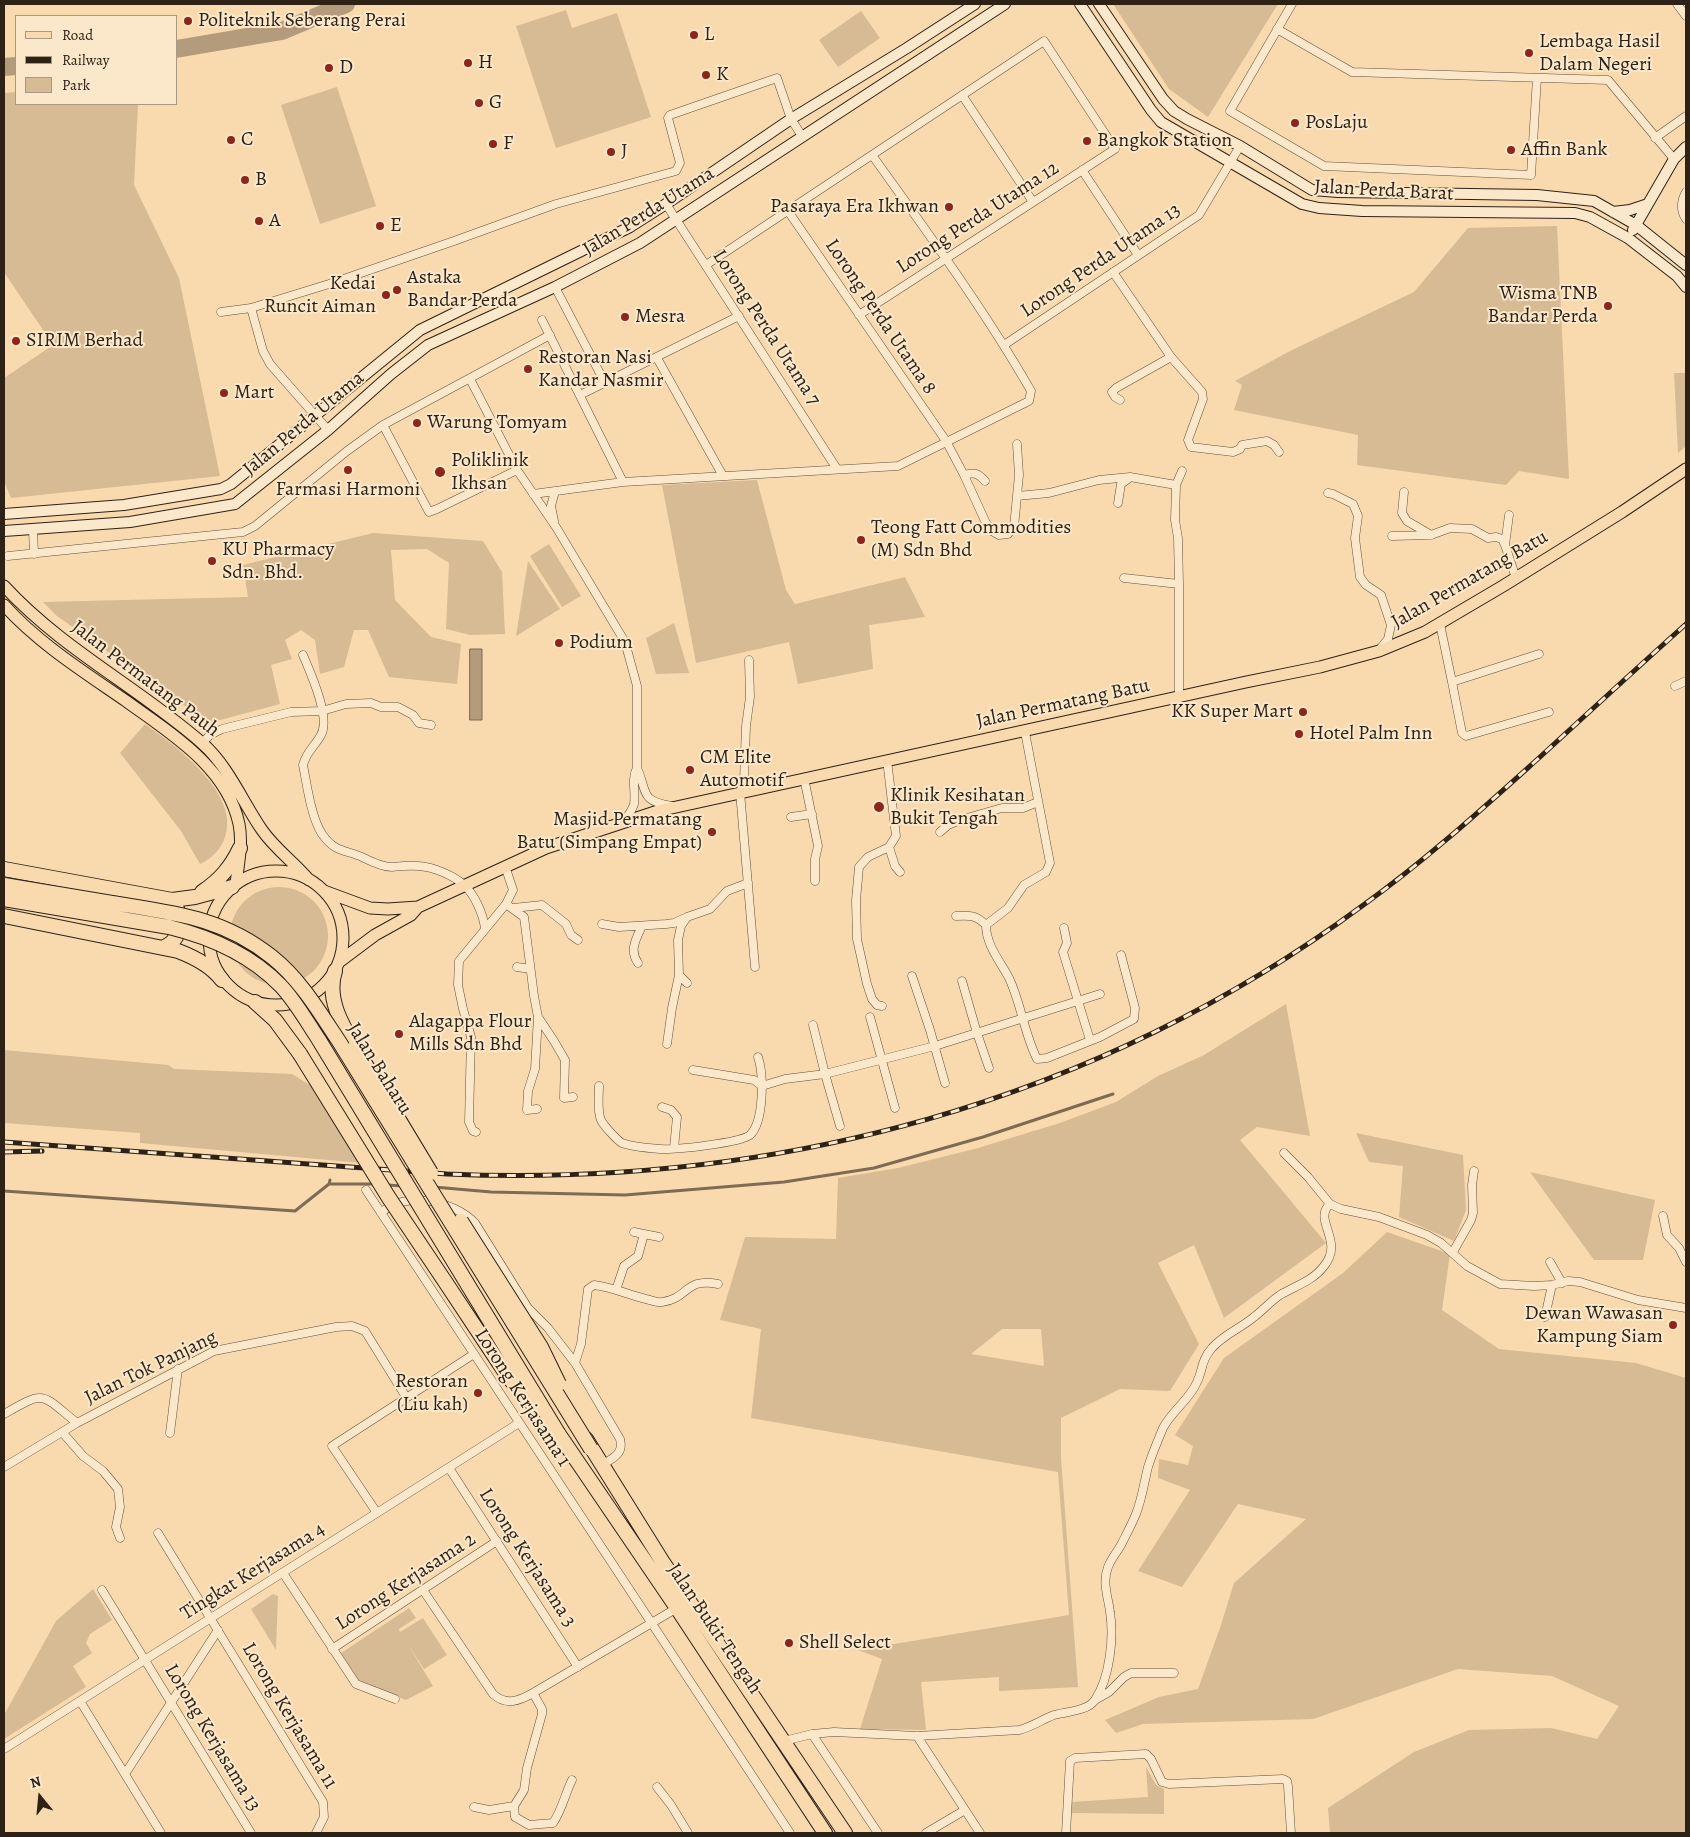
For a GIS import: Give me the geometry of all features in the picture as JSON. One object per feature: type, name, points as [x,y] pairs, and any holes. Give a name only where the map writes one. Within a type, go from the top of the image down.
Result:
[{"type":"highway","points":[[188,898],[202,892],[225,874],[240,848]]},
{"type":"highway","points":[[4,869],[172,900],[188,898],[234,886]]},
{"type":"highway","name":"Jalan Baharu","points":[[4,885],[187,916],[230,930],[273,958],[300,984],[340,1043],[591,1449]]},
{"type":"highway","name":"Jalan Baharu","points":[[4,899],[190,932],[228,947],[256,965],[281,986],[319,1040],[568,1448]]},
{"type":"highway","points":[[163,948],[174,940],[180,926],[180,913],[172,900]]},
{"type":"highway","points":[[4,916],[178,951],[195,958],[218,974],[222,980]]},
{"type":"highway","points":[[337,966],[332,978],[332,987],[341,1022],[443,1192],[549,1360],[591,1449]]},
{"type":"highway","points":[[255,1002],[275,1020],[300,1054],[389,1198],[504,1370],[558,1433]]},
{"type":"highway","name":"Jalan Bukit Tengah","points":[[568,1448],[826,1833]]},
{"type":"highway","name":"Jalan Bukit Tengah","points":[[591,1449],[662,1561],[845,1833]]},
{"type":"main road","name":"Jalan Permatang Batu","points":[[337,966],[374,935],[411,914],[418,907],[504,866],[559,843],[624,821],[740,792],[1320,667],[1379,651],[1409,640],[1440,624],[1516,578],[1622,512],[1686,468]]},
{"type":"main road","name":"Jalan Permatang Pauh","points":[[4,586],[18,602],[51,632],[202,743],[226,771],[264,832],[309,880]]},
{"type":"main road","name":"Jalan Permatang Pauh","points":[[4,605],[49,646],[159,725],[202,760],[218,778],[229,796],[238,822],[240,848],[234,886]]},
{"type":"main road","points":[[268,872],[284,872],[309,880],[324,891],[334,904],[343,928],[343,945],[337,966],[325,985],[304,999],[280,1006],[255,1002],[240,996],[222,980],[210,955],[208,936],[211,918],[215,909],[234,886],[251,876],[268,872]]},
{"type":"main road","name":"Jalan Permatang Batu","points":[[324,891],[370,908],[388,910],[418,907]]},
{"type":"street","name":"Jalan Perda Utama","points":[[4,514],[124,505],[221,489],[240,478],[420,330],[630,227],[791,119],[975,4]]},
{"type":"street","name":"Jalan Perda Utama","points":[[4,531],[130,522],[235,504],[328,430],[391,374],[428,345],[555,287],[640,243],[1005,4]]},
{"type":"street","name":"Jalan Perda Barat","points":[[1080,4],[1151,110],[1162,122],[1302,204],[1319,208],[1362,211],[1575,214],[1590,217],[1628,238],[1677,276],[1686,287]]},
{"type":"street","name":"Jalan Perda Barat","points":[[1099,4],[1163,99],[1174,111],[1240,146],[1312,190],[1537,195],[1594,201],[1636,225],[1686,265]]},
{"type":"street","points":[[1292,4],[1230,111],[1324,166],[1531,175],[1536,78]]},
{"type":"street","points":[[1677,4],[1686,16]]},
{"type":"street","points":[[1277,29],[1352,72],[1608,80],[1674,160]]},
{"type":"street","name":"Lorong Perda Utama 12","points":[[859,315],[1114,149],[1044,41],[962,95]]},
{"type":"street","points":[[221,312],[251,308],[329,284],[556,204],[676,171],[680,163],[668,118],[673,113],[777,78],[791,119],[802,136]]},
{"type":"street","points":[[706,265],[962,95],[1033,202]]},
{"type":"street","points":[[1655,138],[1686,116]]},
{"type":"street","name":"Lorong Perda Utama 13","points":[[1004,344],[1199,215],[1240,146]]},
{"type":"street","points":[[1628,238],[1674,160],[1686,147]]},
{"type":"street","points":[[533,494],[623,482],[898,466],[1028,401],[1031,391],[1004,344],[946,258],[872,155]]},
{"type":"street","points":[[1082,170],[1138,256]]},
{"type":"street","points":[[1336,209],[1338,192]]},
{"type":"street","points":[[1686,192],[1682,204],[1682,211],[1686,219]]},
{"type":"street","name":"Lorong Perda Utama 7","points":[[666,204],[837,469]]},
{"type":"street","points":[[1613,212],[1630,210],[1648,204]]},
{"type":"street","name":"Lorong Perda Utama 8","points":[[788,211],[946,441],[992,531],[999,535],[1008,534],[1014,527],[1017,496]]},
{"type":"street","points":[[1113,272],[1171,358],[1202,392],[1203,399],[1188,440],[1191,447],[1232,452],[1240,449],[1242,445],[1267,441],[1279,452]]},
{"type":"street","points":[[555,287],[605,383]]},
{"type":"street","points":[[251,308],[263,351],[270,364],[328,430]]},
{"type":"street","points":[[580,395],[739,316]]},
{"type":"street","points":[[542,320],[623,482]]},
{"type":"street","points":[[8,556],[243,532],[255,526],[347,451],[383,426],[550,335]]},
{"type":"street","points":[[657,358],[723,476]]},
{"type":"street","points":[[1120,400],[1112,392],[1116,388],[1171,358]]},
{"type":"street","points":[[470,378],[517,470],[556,527],[625,642],[637,686],[634,804],[632,811],[624,821]]},
{"type":"street","points":[[383,426],[429,512],[517,470]]},
{"type":"street","points":[[1017,444],[1019,475],[1017,496],[1049,493],[1099,480],[1130,477],[1176,485]]},
{"type":"street","points":[[1179,698],[1178,538],[1175,520],[1176,485],[1182,471]]},
{"type":"street","points":[[964,475],[973,472],[979,474],[985,481]]},
{"type":"street","points":[[1118,503],[1121,484],[1130,477]]},
{"type":"street","points":[[555,491],[551,506],[556,527]]},
{"type":"street","points":[[1404,492],[1402,513],[1406,521],[1431,535]]},
{"type":"street","points":[[1328,493],[1353,504],[1358,516],[1355,538],[1360,577],[1366,585],[1381,595],[1391,625],[1388,639],[1379,651]]},
{"type":"street","points":[[1505,545],[1510,516]]},
{"type":"street","points":[[1392,536],[1431,535],[1450,528],[1465,528],[1472,529],[1488,538],[1496,537],[1502,539],[1516,578]]},
{"type":"street","points":[[33,529],[34,554]]},
{"type":"street","points":[[1124,578],[1179,584]]},
{"type":"street","points":[[1440,624],[1462,733],[1466,736],[1549,712]]},
{"type":"street","points":[[1452,682],[1539,654]]},
{"type":"street","points":[[302,655],[316,686],[322,711],[321,734],[305,756],[303,765],[317,826],[323,836],[342,852],[370,862],[392,867],[401,865],[421,866],[450,876],[464,885],[483,915],[485,928]]},
{"type":"street","points":[[749,660],[750,697],[746,726],[744,781],[740,792],[755,967]]},
{"type":"street","points":[[1675,686],[1686,681]]},
{"type":"street","points":[[202,743],[210,735],[222,729],[291,712],[322,711],[346,704],[371,703],[381,707],[398,707],[412,714],[419,724],[432,725]]},
{"type":"street","points":[[986,925],[1008,908],[1024,885],[1046,872],[1050,863],[1025,732]]},
{"type":"street","points":[[882,1006],[877,1005],[872,999],[867,984],[857,939],[856,900],[859,867],[868,857],[889,847],[896,836],[887,760]]},
{"type":"street","points":[[636,768],[646,795],[650,800],[676,807]]},
{"type":"street","points":[[804,778],[818,846],[815,859],[815,881]]},
{"type":"street","points":[[940,832],[948,825],[960,820],[1002,808],[1023,808],[1038,802]]},
{"type":"street","points":[[791,817],[812,814]]},
{"type":"street","points":[[889,847],[895,866],[900,872]]},
{"type":"street","points":[[476,1132],[473,1131],[469,1122],[471,1037],[458,985],[459,962],[485,928],[510,906],[513,890],[504,866]]},
{"type":"street","points":[[602,924],[619,927],[674,923],[710,909],[727,890],[748,883]]},
{"type":"street","points":[[510,906],[542,905],[566,924],[571,935],[578,940]]},
{"type":"street","points":[[510,906],[524,917],[538,1017],[535,1070],[528,1091],[527,1110],[536,1109]]},
{"type":"street","points":[[956,916],[969,915],[979,918],[986,925],[986,934],[1009,979],[1021,1019],[1037,1060],[1047,1058],[1100,1037],[1134,1019],[1135,1008],[1121,955]]},
{"type":"street","points":[[668,1044],[672,1008],[679,975],[678,940],[681,926],[687,917]]},
{"type":"street","points":[[638,963],[634,956],[635,943],[642,926]]},
{"type":"street","points":[[1064,928],[1067,943],[1063,952],[1090,1040]]},
{"type":"street","points":[[517,967],[530,969]]},
{"type":"street","points":[[679,975],[687,983]]},
{"type":"street","points":[[912,976],[945,1083]]},
{"type":"street","points":[[962,981],[989,1068]]},
{"type":"street","points":[[762,1086],[785,1079],[825,1074],[935,1046],[1100,994]]},
{"type":"street","points":[[538,1017],[565,1060],[564,1098],[573,1097]]},
{"type":"street","points":[[870,1017],[895,1108]]},
{"type":"street","points":[[813,1025],[840,1126]]},
{"type":"street","points":[[599,1086],[601,1121],[620,1142],[661,1149],[735,1142],[750,1135],[757,1125],[760,1116],[762,1086],[758,1057]]},
{"type":"street","points":[[693,1070],[754,1080],[762,1086]]},
{"type":"street","points":[[662,1107],[671,1110],[677,1117],[674,1148]]},
{"type":"street","points":[[1284,1153],[1308,1177],[1330,1204],[1341,1209],[1405,1225],[1427,1235],[1453,1252],[1467,1266],[1500,1284],[1520,1287],[1580,1282],[1638,1300],[1686,1308]]},
{"type":"street","points":[[1453,1252],[1471,1220],[1474,1172]]},
{"type":"street","name":"Lorong Kerjasama 1","points":[[366,1190],[786,1832]]},
{"type":"street","points":[[381,1213],[388,1206],[395,1203],[425,1201],[456,1209],[467,1215],[475,1223],[528,1308],[548,1328],[575,1363],[620,1439],[622,1445],[618,1455],[602,1465]]},
{"type":"street","points":[[1095,1700],[1110,1659],[1111,1650],[1112,1625],[1104,1582],[1106,1574],[1112,1558],[1136,1514],[1142,1497],[1149,1464],[1164,1426],[1197,1383],[1200,1368],[1211,1349],[1254,1317],[1265,1306],[1311,1279],[1325,1266],[1330,1259],[1332,1246],[1323,1216],[1324,1211],[1330,1204]]},
{"type":"street","points":[[1663,1216],[1667,1235],[1679,1248],[1686,1262]]},
{"type":"street","points":[[634,1232],[659,1237]]},
{"type":"street","points":[[616,1290],[624,1266],[638,1256],[644,1234]]},
{"type":"street","points":[[1550,1262],[1562,1282]]},
{"type":"street","points":[[575,1363],[581,1344],[588,1289],[594,1285],[605,1286],[660,1302],[675,1298],[686,1289],[705,1281],[718,1284]]},
{"type":"street","points":[[1545,1317],[1552,1285]]},
{"type":"street","name":"Jalan Tok Panjang","points":[[4,1467],[77,1423],[214,1351],[336,1327],[352,1326],[366,1331],[406,1398]]},
{"type":"street","points":[[377,1513],[332,1446],[474,1354]]},
{"type":"street","points":[[170,1433],[178,1369]]},
{"type":"street","points":[[4,1414],[29,1400],[40,1397],[48,1400],[77,1423]]},
{"type":"street","name":"Tingkat Kerjasama 4","points":[[4,1749],[519,1423]]},
{"type":"street","points":[[62,1432],[83,1456],[118,1489],[120,1507],[116,1527],[120,1538]]},
{"type":"street","name":"Lorong Kerjasama 3","points":[[449,1468],[578,1667]]},
{"type":"street","name":"Lorong Kerjasama 11","points":[[158,1533],[323,1802],[324,1817],[316,1833]]},
{"type":"street","name":"Lorong Kerjasama 2","points":[[332,1649],[497,1541]]},
{"type":"street","points":[[283,1572],[356,1684],[394,1698]]},
{"type":"street","name":"Lorong Kerjasama 13","points":[[102,1590],[251,1833]]},
{"type":"street","points":[[423,1590],[493,1694],[502,1700],[516,1702],[677,1608]]},
{"type":"street","points":[[125,1774],[218,1630]]},
{"type":"street","points":[[784,1741],[812,1734],[834,1732],[917,1736],[1019,1730],[1055,1715],[1083,1708],[1109,1692],[1124,1677],[1131,1673],[1174,1673]]},
{"type":"street","points":[[533,1693],[542,1709],[542,1714],[527,1768],[524,1790],[514,1806],[515,1817],[529,1826],[552,1823],[559,1814],[572,1780]]},
{"type":"street","points":[[80,1701],[161,1833]]},
{"type":"street","points":[[812,1734],[878,1833]]},
{"type":"street","points":[[917,1736],[980,1833]]},
{"type":"street","points":[[1066,1833],[1070,1761],[1075,1758],[1146,1754],[1151,1759],[1162,1782],[1169,1784],[1283,1779],[1287,1781],[1291,1833]]},
{"type":"street","points":[[657,1787],[671,1805],[688,1833]]},
{"type":"street","points":[[474,1807],[489,1810],[514,1806]]},
{"type":"street","points":[[926,1833],[965,1810]]},
{"type":"green space","points":[[1113,4],[1278,4],[1208,117],[1169,89]]},
{"type":"green space","points":[[566,10],[572,28],[617,13],[651,117],[556,148],[516,26]]},
{"type":"green space","points":[[861,11],[880,38],[838,67],[819,40]]},
{"type":"green space","points":[[337,87],[376,206],[320,224],[281,105]]},
{"type":"green space","points":[[15,92],[15,105],[138,105],[134,185],[179,278],[220,476],[11,498],[4,481],[4,378],[53,345],[4,272],[4,93]]},
{"type":"green space","points":[[1557,226],[1569,479],[1519,471],[1506,485],[1357,465],[1358,435],[1234,410],[1242,385],[1235,381],[1290,351],[1414,292],[1468,228]]},
{"type":"green space","points":[[1674,373],[1686,373],[1686,446],[1678,453]]},
{"type":"green space","points":[[757,480],[786,590],[795,604],[905,577],[925,617],[869,625],[873,669],[798,684],[789,642],[696,663],[662,485]]},
{"type":"green space","points":[[373,533],[483,541],[502,572],[505,634],[470,635],[446,629],[449,563],[427,549],[391,550],[395,600],[431,637],[461,644],[457,684],[389,677],[368,630],[354,630],[344,667],[320,674],[315,640],[301,630],[285,640],[292,659],[271,665],[280,704],[209,723],[57,616],[43,602],[248,597],[243,565]]},
{"type":"green space","points":[[549,544],[581,596],[562,607],[530,556]]},
{"type":"green space","points":[[528,561],[560,609],[516,636]]},
{"type":"green space","points":[[674,623],[689,673],[656,674],[646,638]]},
{"type":"green space","points":[[145,724],[173,745],[203,773],[216,789],[224,806],[227,823],[224,840],[220,848],[208,860],[200,864],[181,831],[120,753]]},
{"type":"green space","points":[[279,887],[298,891],[313,902],[324,917],[328,936],[324,955],[313,970],[298,981],[279,985],[260,981],[245,970],[234,955],[230,936],[234,917],[245,902],[260,891]]},
{"type":"green space","points":[[1286,1004],[1310,1136],[1257,1127],[1240,1140],[1326,1243],[1224,1318],[1194,1245],[1158,1263],[1199,1344],[1170,1391],[1120,1389],[1061,1418],[1061,1458],[1078,1687],[999,1691],[999,1677],[921,1682],[926,1730],[860,1729],[882,1659],[858,1650],[1069,1615],[1058,1472],[751,1418],[761,1329],[720,1320],[745,1237],[836,1239],[838,1178],[898,1168],[978,1148],[1060,1123],[1116,1102],[1158,1076],[1204,1055]],"holes":[[[1002,1329],[1041,1329],[1044,1366],[971,1354]]]},
{"type":"green space","points":[[4,1050],[168,1065],[174,1069],[292,1074],[313,1087],[361,1163],[140,1143],[140,1133],[4,1123]]},
{"type":"green space","points":[[1356,1133],[1463,1155],[1466,1210],[1454,1241],[1399,1217],[1403,1166],[1369,1162]]},
{"type":"green space","points":[[1530,1172],[1655,1200],[1643,1260],[1594,1260]]},
{"type":"green space","points":[[1387,1232],[1450,1254],[1442,1310],[1499,1349],[1636,1363],[1686,1378],[1686,1833],[1330,1833],[1328,1808],[1414,1752],[1469,1730],[1551,1728],[1597,1739],[1619,1706],[1552,1676],[1458,1669],[1313,1719],[1143,1724],[1116,1733],[1105,1720],[1159,1697],[1198,1689],[1234,1583],[1306,1519],[1238,1504],[1182,1587],[1138,1571],[1190,1490],[1158,1478],[1159,1459],[1188,1465],[1193,1446],[1175,1435],[1224,1358],[1343,1273]]},
{"type":"green space","points":[[93,1589],[112,1620],[90,1634],[86,1643],[92,1653],[73,1666],[86,1687],[4,1739],[4,1715],[56,1621]]},
{"type":"green space","points":[[273,1594],[278,1596],[276,1650],[251,1609]]},
{"type":"green space","points":[[409,1608],[416,1618],[399,1629],[400,1632],[423,1618],[447,1655],[424,1669],[407,1643],[433,1686],[406,1700],[358,1680],[341,1653]]},
{"type":"green space","points":[[1146,1767],[1156,1785],[1164,1789],[1164,1814],[1072,1813],[1072,1802],[1148,1797]]},
{"type":"shaded area","points":[[470,649],[482,649],[482,720],[470,720]]},
{"type":"waterway","points":[[178,49],[282,31],[346,4]]},
{"type":"waterway","points":[[4,67],[15,66]]},
{"type":"waterway","points":[[434,1187],[491,1192],[625,1195],[784,1182],[874,1168],[983,1137],[1113,1094]]},
{"type":"waterway","points":[[4,1191],[295,1211],[329,1184],[330,1180]]},
{"type":"waterway","points":[[329,1184],[375,1184]]},
{"type":"waterway","points":[[387,1185],[403,1186]]},
{"type":"railway","points":[[4,1142],[447,1174],[570,1175],[691,1166],[811,1147],[928,1119],[1042,1081],[1153,1033],[1260,975],[1362,906],[1431,853],[1686,624]]},
{"type":"railway","points":[[4,1152],[42,1151]]},
{"type":"place","name":"Politeknik Seberang Perai","points":[[188,21]]},
{"type":"place","name":"L","points":[[694,35]]},
{"type":"place","name":"Lembaga Hasil Dalam Negeri","points":[[1529,53]]},
{"type":"place","name":"H","points":[[468,63]]},
{"type":"place","name":"D","points":[[329,68]]},
{"type":"place","name":"K","points":[[706,75]]},
{"type":"place","name":"G","points":[[479,103]]},
{"type":"place","name":"PosLaju","points":[[1295,123]]},
{"type":"place","name":"C","points":[[231,140]]},
{"type":"place","name":"Bangkok Station","points":[[1087,141]]},
{"type":"place","name":"F","points":[[493,144]]},
{"type":"place","name":"Affin Bank","points":[[1511,150]]},
{"type":"place","name":"J","points":[[611,152]]},
{"type":"place","name":"B","points":[[245,180]]},
{"type":"place","name":"Pasaraya Era Ikhwan","points":[[949,207]]},
{"type":"place","name":"A","points":[[259,221]]},
{"type":"place","name":"E","points":[[380,226]]},
{"type":"place","name":"Astaka Bandar Perda","points":[[397,290]]},
{"type":"place","name":"Kedai Runcit Aiman","points":[[386,295]]},
{"type":"place","name":"Wisma TNB Bandar Perda","points":[[1608,306]]},
{"type":"place","name":"Mesra","points":[[625,317]]},
{"type":"place","name":"SIRIM Berhad","points":[[16,341]]},
{"type":"place","name":"Restoran Nasi Kandar Nasmir","points":[[528,369]]},
{"type":"place","name":"Mart","points":[[224,393]]},
{"type":"place","name":"Warung Tomyam","points":[[417,423]]},
{"type":"place","name":"Farmasi Harmoni","points":[[348,470]]},
{"type":"place","name":"Poliklinik Ikhsan","points":[[440,472]]},
{"type":"place","name":"Teong Fatt Commodities (M) Sdn Bhd","points":[[861,540]]},
{"type":"place","name":"KU Pharmacy Sdn. Bhd.","points":[[212,561]]},
{"type":"place","name":"Podium","points":[[559,643]]},
{"type":"place","name":"KK Super Mart","points":[[1303,712]]},
{"type":"place","name":"Hotel Palm Inn","points":[[1299,734]]},
{"type":"place","name":"CM Elite Automotif","points":[[690,770]]},
{"type":"place","name":"Klinik Kesihatan Bukit Tengah","points":[[879,807]]},
{"type":"place","name":"Masjid Permatang Batu (Simpang Empat)","points":[[712,832]]},
{"type":"place","name":"Alagappa Flour Mills Sdn Bhd","points":[[399,1034]]},
{"type":"place","name":"Dewan Wawasan Kampung Siam","points":[[1673,1325]]},
{"type":"place","name":"Restoran (Liu kah)","points":[[478,1393]]},
{"type":"place","name":"Shell Select","points":[[789,1643]]}]
